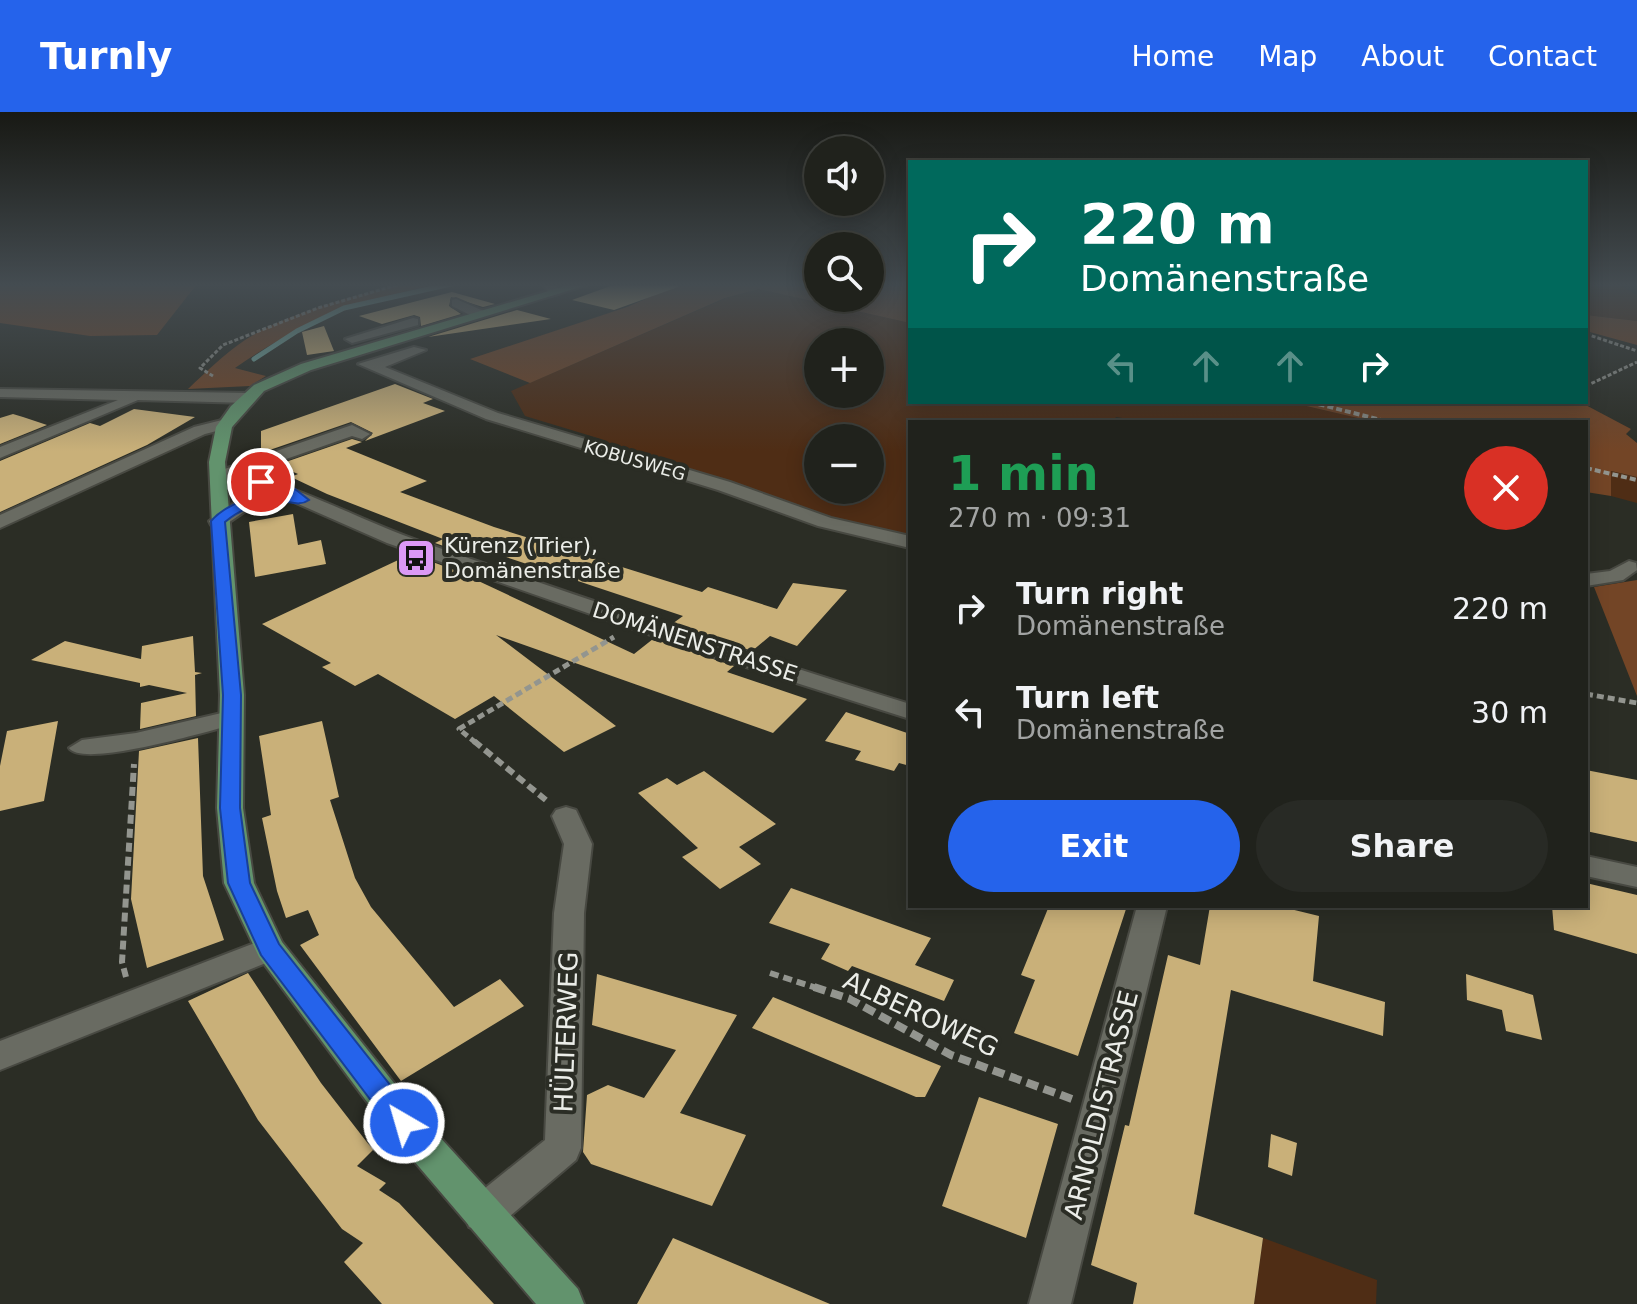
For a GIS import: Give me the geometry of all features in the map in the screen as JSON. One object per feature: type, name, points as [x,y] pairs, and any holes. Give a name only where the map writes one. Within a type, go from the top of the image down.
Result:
[{"type":"main road","points":[[416,340],[362,360],[290,374],[259,388],[226,424],[218,446],[218,521],[232,695],[234,857],[239,883],[270,949],[404,1123],[563,1304]]},
{"type":"street","points":[[352,340],[362,360]]},
{"type":"street","points":[[337,344],[341,353],[362,360],[419,350]]},
{"type":"street","name":"KOBUSWEG","points":[[362,360],[492,416],[724,486],[825,522],[908,542]]},
{"type":"street","points":[[0,393],[249,398]]},
{"type":"street","points":[[0,453],[148,394]]},
{"type":"street","points":[[0,522],[200,430],[226,424]]},
{"type":"street","points":[[219,477],[352,430],[362,434]]},
{"type":"street","name":"DOMÄNENSTRASSE","points":[[219,477],[279,497],[302,500]]},
{"type":"street","name":"DOMÄNENSTRASSE","points":[[219,477],[266,484],[290,492],[369,531],[634,623],[908,711]]},
{"type":"street","name":"DOMÄNENSTRASSE","points":[[218,521],[241,506],[279,497]]},
{"type":"street","points":[[1588,580],[1616,576],[1629,567]]},
{"type":"street","points":[[82,748],[136,741],[230,718]]},
{"type":"street","name":"HÜLTERWEG","points":[[483,1214],[563,1148],[569,913],[578,844],[566,816]]},
{"type":"street","points":[[1588,866],[1637,877]]},
{"type":"street","name":"ARNOLDISTRASSE","points":[[1050,1304],[1151,908]]},
{"type":"street","points":[[0,1056],[270,949]]},
{"type":"path","points":[[213,376],[200,368],[223,345],[237,340]]},
{"type":"path","points":[[1603,340],[1637,351]]},
{"type":"path","points":[[1588,385],[1637,362]]},
{"type":"path","points":[[1318,404],[1381,420]]},
{"type":"path","points":[[1588,468],[1637,480]]},
{"type":"path","points":[[566,816],[459,729],[634,623]]},
{"type":"path","points":[[1588,694],[1637,703]]},
{"type":"path","points":[[122,962],[136,741]]},
{"type":"path","name":"ALBEROWEG","points":[[770,973],[850,999],[951,1055],[1099,1109]]},
{"type":"shaded area","points":[[245,340],[280,340],[235,368],[266,376],[250,386],[188,389],[215,363]]},
{"type":"shaded area","points":[[528,340],[630,340],[530,383],[470,359]]},
{"type":"shaded area","points":[[630,340],[804,340],[804,408],[884,408],[884,340],[908,340],[908,404],[1298,404],[1366,420],[1136,420],[1116,417],[1114,420],[908,420],[908,537],[831,518],[729,481],[624,451],[601,439],[525,416],[511,391]]},
{"type":"shaded area","points":[[1617,340],[1637,340],[1637,345]]},
{"type":"shaded area","points":[[1298,404],[1584,404],[1631,429],[1626,434],[1637,443],[1637,477],[1611,471],[1611,496],[1588,492],[1588,420],[1366,420]]},
{"type":"shaded area","points":[[1611,471],[1637,477],[1637,503],[1611,496]]},
{"type":"shaded area","points":[[1637,580],[1637,696],[1594,587]]},
{"type":"shaded area","points":[[1263,1238],[1377,1280],[1376,1304],[1254,1304]]},
{"type":"building","points":[[304,340],[329,340],[334,351],[307,355]]},
{"type":"building","points":[[395,384],[433,399],[423,403],[445,411],[365,441],[373,433],[351,422],[261,453],[261,431]]},
{"type":"building","points":[[134,409],[195,417],[147,445],[0,512],[0,461],[90,423],[100,426]]},
{"type":"building","points":[[13,414],[47,425],[0,444],[0,418]]},
{"type":"building","points":[[352,439],[362,442],[346,448],[427,481],[400,492],[494,527],[702,592],[708,587],[777,609],[793,583],[847,590],[797,646],[770,636],[752,651],[672,624],[683,616],[458,541],[455,550],[435,543],[443,539],[327,494],[291,477],[298,474],[277,465]]},
{"type":"building","points":[[293,514],[298,545],[321,540],[326,564],[255,577],[249,522]]},
{"type":"building","points":[[411,554],[457,571],[634,654],[653,639],[734,666],[727,672],[807,699],[773,733],[496,635],[616,726],[564,752],[494,696],[455,719],[378,674],[355,686],[322,667],[331,663],[262,624]]},
{"type":"building","points":[[193,636],[195,672],[202,673],[195,675],[196,716],[140,729],[141,703],[187,693],[149,685],[140,687],[140,683],[31,660],[65,641],[141,659],[142,646]]},
{"type":"building","points":[[846,712],[908,733],[908,765],[899,763],[894,771],[855,760],[861,751],[825,741]]},
{"type":"building","points":[[58,721],[44,801],[0,811],[0,766],[7,731]]},
{"type":"building","points":[[322,721],[339,797],[330,800],[355,878],[371,907],[454,1007],[500,979],[524,1006],[401,1081],[300,945],[319,935],[308,910],[286,918],[277,891],[262,818],[271,815],[259,736]]},
{"type":"building","points":[[198,738],[203,876],[224,940],[147,968],[131,899],[139,751]]},
{"type":"building","points":[[1588,770],[1637,780],[1637,842],[1588,831]]},
{"type":"building","points":[[704,771],[776,824],[739,847],[761,864],[720,889],[682,857],[698,848],[638,793],[667,778],[677,785]]},
{"type":"building","points":[[1588,883],[1637,895],[1637,954],[1554,930],[1552,908],[1588,908]]},
{"type":"building","points":[[791,888],[931,938],[915,965],[954,980],[944,1001],[852,966],[848,971],[821,959],[830,944],[769,923]]},
{"type":"building","points":[[1048,908],[1126,908],[1078,1056],[1014,1033],[1035,980],[1021,975]]},
{"type":"building","points":[[1210,908],[1286,908],[1319,916],[1313,981],[1385,1002],[1383,1036],[1231,990],[1194,1214],[1263,1238],[1254,1304],[1133,1304],[1137,1283],[1091,1265],[1125,1125],[1129,1126],[1168,955],[1200,965]]},
{"type":"building","points":[[248,973],[321,1083],[373,1150],[357,1166],[386,1183],[379,1190],[399,1203],[494,1304],[382,1304],[344,1262],[363,1243],[342,1229],[258,1120],[188,1001]]},
{"type":"building","points":[[597,974],[737,1015],[680,1113],[746,1135],[712,1206],[591,1164],[583,1152],[587,1095],[608,1085],[644,1098],[676,1050],[592,1025]]},
{"type":"building","points":[[1466,974],[1533,995],[1542,1040],[1506,1031],[1502,1010],[1467,1000]]},
{"type":"building","points":[[773,997],[941,1066],[925,1097],[916,1097],[752,1028]]},
{"type":"building","points":[[979,1097],[1058,1124],[1026,1238],[942,1206]]},
{"type":"building","points":[[1271,1134],[1297,1143],[1292,1176],[1268,1167]]},
{"type":"building","points":[[673,1238],[830,1304],[637,1304]]},
{"type":"waterway","points":[[254,359],[284,340]]},
{"type":"place","name":"Kürenz (Trier), Domänenstraße","points":[[416,558]]},
{"type":"route","points":[[261,482],[290,492],[302,500],[279,497],[252,502],[230,511],[218,521],[232,695],[230,808],[239,883],[270,949],[404,1123]]}]
